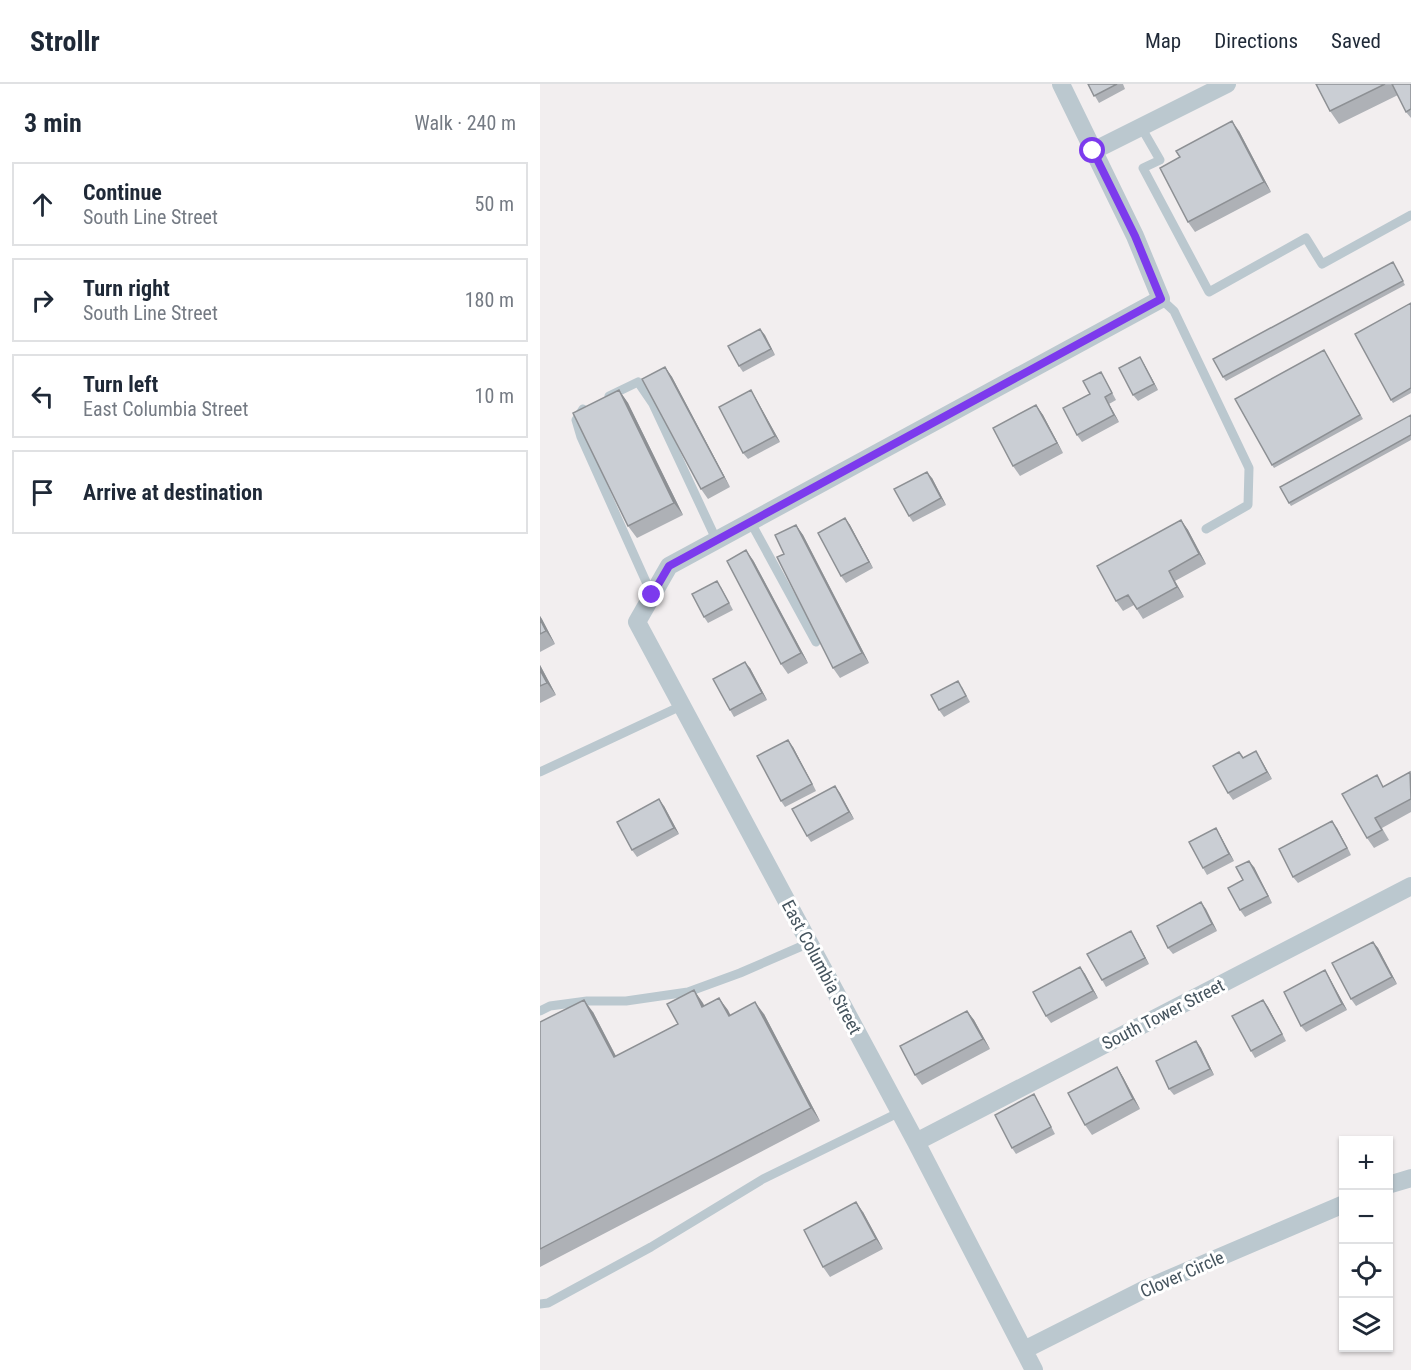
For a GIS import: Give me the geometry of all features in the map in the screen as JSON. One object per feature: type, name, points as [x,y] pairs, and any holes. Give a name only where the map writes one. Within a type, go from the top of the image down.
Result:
[{"type":"street","points":[[716,539],[1161,299],[1135,236],[1061,84]]},
{"type":"street","points":[[1093,151],[1227,84]]},
{"type":"street","name":"East Columbia Street","points":[[716,539],[669,566],[637,622],[916,1142],[1034,1370]]},
{"type":"street","name":"South Tower Street","points":[[916,1142],[1411,886]]},
{"type":"street","points":[[1393,1184],[1411,1178]]},
{"type":"street","name":"Clover Circle","points":[[1024,1350],[1144,1290],[1339,1206]]},
{"type":"lane","points":[[1141,127],[1160,160],[1143,168],[1209,292],[1306,238],[1322,264],[1411,214]]},
{"type":"lane","points":[[1161,299],[1174,311],[1249,468],[1248,505],[1206,529]]},
{"type":"lane","points":[[601,400],[638,382],[653,404],[716,539]]},
{"type":"lane","points":[[591,405],[582,410],[576,420],[581,437],[652,595]]},
{"type":"lane","points":[[750,521],[816,642]]},
{"type":"lane","points":[[540,772],[681,706]]},
{"type":"lane","points":[[540,1011],[550,1006],[587,1000],[626,1001],[688,992],[740,973],[809,943]]},
{"type":"lane","points":[[540,1304],[548,1303],[651,1247],[764,1179],[900,1112]]},
{"type":"building","points":[[1088,84],[1117,84],[1094,96]]},
{"type":"building","points":[[1316,84],[1385,84],[1330,111]]},
{"type":"building","points":[[1392,84],[1411,84],[1411,109],[1406,112]]},
{"type":"building","points":[[1232,121],[1264,182],[1188,222],[1160,168],[1180,157],[1176,151]]},
{"type":"building","points":[[1393,262],[1403,281],[1223,377],[1213,359]]},
{"type":"building","points":[[1411,303],[1411,388],[1391,400],[1355,334]]},
{"type":"building","points":[[760,329],[771,349],[739,366],[728,346]]},
{"type":"building","points":[[1324,350],[1360,415],[1272,465],[1235,399]]},
{"type":"building","points":[[1140,357],[1154,384],[1133,395],[1119,368]]},
{"type":"building","points":[[665,367],[724,477],[701,489],[642,379]]},
{"type":"building","points":[[1101,372],[1112,393],[1105,397],[1114,415],[1077,435],[1063,408],[1090,394],[1083,381]]},
{"type":"building","points":[[619,390],[674,503],[628,526],[573,413]]},
{"type":"building","points":[[751,390],[775,436],[743,453],[719,407]]},
{"type":"building","points":[[1036,405],[1057,443],[1013,466],[993,428]]},
{"type":"building","points":[[1411,415],[1411,435],[1289,503],[1280,487]]},
{"type":"building","points":[[927,472],[941,498],[909,516],[894,489]]},
{"type":"building","points":[[845,518],[869,562],[841,576],[818,533]]},
{"type":"building","points":[[1181,520],[1199,554],[1169,571],[1177,587],[1137,609],[1128,595],[1116,601],[1097,566]]},
{"type":"building","points":[[796,525],[862,653],[833,668],[777,557],[784,554],[775,535]]},
{"type":"building","points":[[746,550],[801,653],[781,664],[727,561]]},
{"type":"building","points":[[717,581],[729,603],[704,617],[692,594]]},
{"type":"building","points":[[540,619],[546,631],[540,634]]},
{"type":"building","points":[[745,662],[762,693],[730,710],[713,679]]},
{"type":"building","points":[[540,670],[547,683],[540,686]]},
{"type":"building","points":[[958,681],[966,696],[939,710],[931,695]]},
{"type":"building","points":[[788,740],[812,784],[781,801],[757,756]]},
{"type":"building","points":[[1256,751],[1267,772],[1228,793],[1213,766],[1239,752],[1243,758]]},
{"type":"building","points":[[1410,772],[1411,799],[1375,818],[1382,830],[1367,838],[1342,794],[1377,775],[1383,787]]},
{"type":"building","points":[[835,786],[849,812],[807,836],[792,809]]},
{"type":"building","points":[[659,799],[674,828],[632,850],[617,822]]},
{"type":"building","points":[[1332,821],[1347,848],[1293,877],[1279,849]]},
{"type":"building","points":[[1216,828],[1229,854],[1203,868],[1189,842]]},
{"type":"building","points":[[1249,861],[1268,896],[1240,910],[1228,888],[1243,880],[1236,867]]},
{"type":"building","points":[[1201,902],[1212,924],[1168,948],[1157,926]]},
{"type":"building","points":[[1131,931],[1145,958],[1102,980],[1087,954]]},
{"type":"building","points":[[1373,942],[1392,977],[1351,999],[1332,963]]},
{"type":"building","points":[[1080,967],[1093,991],[1046,1016],[1033,992]]},
{"type":"building","points":[[1325,970],[1342,1004],[1301,1026],[1284,992]]},
{"type":"building","points":[[694,990],[702,1007],[719,998],[729,1016],[755,1002],[811,1108],[540,1249],[540,1022],[584,1000],[614,1057],[678,1024],[667,1004]]},
{"type":"building","points":[[1263,1000],[1282,1034],[1251,1051],[1232,1016]]},
{"type":"building","points":[[967,1011],[983,1039],[915,1075],[900,1046]]},
{"type":"building","points":[[1196,1041],[1210,1069],[1169,1089],[1156,1061]]},
{"type":"building","points":[[1117,1067],[1133,1099],[1085,1125],[1068,1093]]},
{"type":"building","points":[[1034,1094],[1051,1127],[1012,1148],[995,1115]]},
{"type":"building","points":[[856,1202],[876,1239],[823,1267],[804,1230]]},
{"type":"route","points":[[652,595],[669,566],[1161,299],[1135,236],[1093,151]]}]
